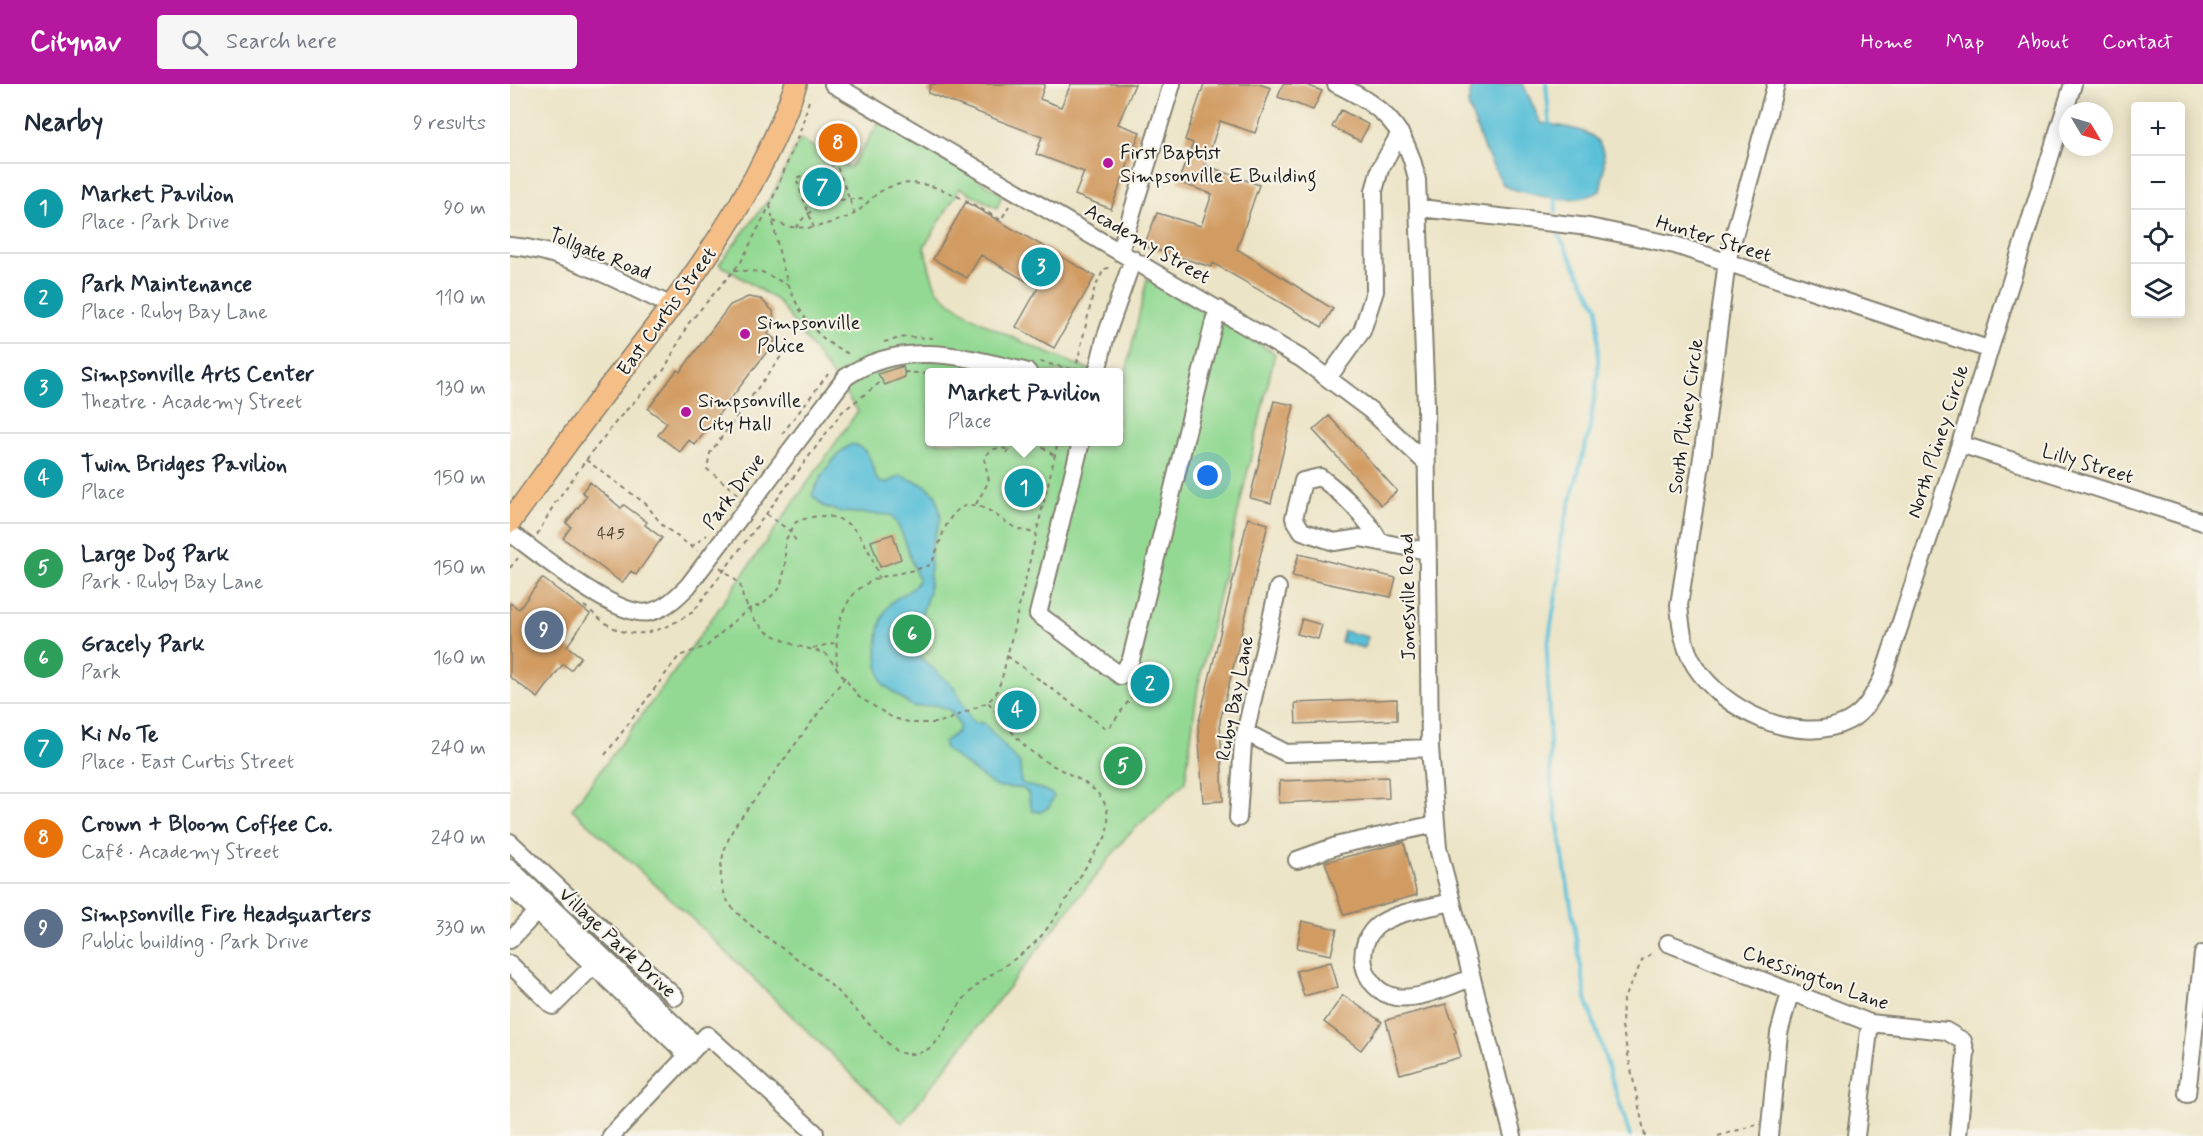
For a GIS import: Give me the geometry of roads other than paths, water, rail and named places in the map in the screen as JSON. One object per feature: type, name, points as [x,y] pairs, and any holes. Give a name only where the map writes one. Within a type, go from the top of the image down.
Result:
[{"type":"main road","name":"East Curtis Street","points":[[510,522],[672,306],[754,183],[780,129],[804,87]]},
{"type":"street","name":"Academy Street","points":[[833,84],[1123,259],[1219,309],[1328,378],[1370,410],[1425,462]]},
{"type":"street","points":[[1098,368],[1123,259],[1172,84]]},
{"type":"street","name":"Jonesville Road","points":[[1336,84],[1384,112],[1400,133],[1415,169],[1420,208],[1430,748],[1438,848],[1513,1136]]},
{"type":"street","name":"South Pliney Circle","points":[[1767,720],[1740,707],[1711,687],[1690,656],[1681,631],[1682,580],[1703,451],[1727,261],[1776,84]]},
{"type":"street","name":"North Pliney Circle","points":[[1767,720],[1799,728],[1828,727],[1848,721],[1868,704],[1882,679],[1960,444],[2073,84]]},
{"type":"street","points":[[1328,378],[1362,331],[1375,291],[1374,191],[1380,169],[1400,133]]},
{"type":"street","name":"Hunter Street","points":[[1420,208],[1593,228],[1675,245],[1988,349]]},
{"type":"street","name":"Tollgate Road","points":[[510,246],[546,252],[568,260],[672,306]]},
{"type":"street","points":[[1080,446],[1038,614],[1121,676],[1131,659],[1219,309]]},
{"type":"street","name":"Park Drive","points":[[510,533],[586,588],[627,609],[648,612],[670,603],[688,586],[846,377],[866,363],[904,354],[929,353],[1019,368]]},
{"type":"street","name":"Lilly Street","points":[[1960,444],[2203,522]]},
{"type":"street","points":[[1380,542],[1368,521],[1342,494],[1320,477],[1303,481],[1294,518],[1302,531],[1334,542],[1359,538],[1427,551]]},
{"type":"street","name":"Ruby Bay Lane","points":[[1238,818],[1243,742],[1247,733],[1278,588]]},
{"type":"street","points":[[1247,733],[1286,753],[1430,748]]},
{"type":"street","points":[[1297,860],[1339,845],[1436,824]]},
{"type":"street","points":[[510,842],[675,997]]},
{"type":"street","name":"Village Park Drive","points":[[510,868],[541,907],[692,1051]]},
{"type":"street","name":"Village Park Drive","points":[[510,886],[541,907]]},
{"type":"street","points":[[510,940],[558,888]]},
{"type":"street","points":[[1451,902],[1389,918],[1378,925],[1365,941],[1364,969],[1369,980],[1378,989],[1396,997],[1424,994],[1472,978]]},
{"type":"street","points":[[510,964],[553,1006],[615,941]]},
{"type":"street","name":"Chessington Lane","points":[[1668,943],[1870,1023],[1946,1031],[1963,1041],[1966,1053],[1958,1136]]},
{"type":"street","points":[[2187,1094],[2203,954]]},
{"type":"street","points":[[1770,1129],[1779,1033],[1790,993]]},
{"type":"street","points":[[1856,1136],[1870,1023]]},
{"type":"street","points":[[611,1136],[707,1035],[815,1133],[812,1136]]},
{"type":"water","points":[[1472,84],[1523,84],[1541,123],[1585,132],[1595,138],[1601,146],[1604,157],[1600,191],[1590,196],[1566,199],[1539,196],[1504,186],[1484,149],[1468,105]]},
{"type":"water","points":[[852,444],[866,452],[878,481],[885,483],[901,476],[925,485],[936,495],[941,518],[931,547],[929,592],[914,637],[913,651],[953,686],[973,723],[984,723],[1020,764],[1021,782],[1054,796],[1049,807],[1041,812],[1032,811],[1028,793],[1022,788],[996,787],[945,749],[944,742],[958,731],[959,725],[950,710],[936,705],[913,707],[883,684],[877,654],[882,620],[891,603],[915,586],[918,577],[902,533],[891,515],[841,512],[823,506],[812,495],[829,466]]},
{"type":"water","points":[[1344,631],[1368,637],[1364,648],[1341,642]]},
{"type":"waterway","points":[[1546,84],[1550,128]]},
{"type":"waterway","points":[[1555,192],[1556,212]]},
{"type":"waterway","points":[[1558,234],[1598,308],[1598,374],[1589,432],[1560,540],[1559,577],[1547,650],[1551,782],[1586,998],[1630,1136]]},
{"type":"place","name":"Crown + Bloom Coffee Co.","points":[[838,143]]},
{"type":"place","name":"First Baptist Simpsonville E Building","points":[[1108,163]]},
{"type":"place","name":"Ki No Te","points":[[822,187]]},
{"type":"place","name":"Simpsonville Arts Center","points":[[1041,267]]},
{"type":"place","name":"Simpsonville Police","points":[[745,334]]},
{"type":"place","name":"Simpsonville City Hall","points":[[686,412]]},
{"type":"place","name":"Market Pavilion","points":[[1024,488]]},
{"type":"place","name":"Simpsonville Fire Headquarters","points":[[544,630]]},
{"type":"place","name":"Gracely Park","points":[[912,634]]},
{"type":"place","name":"Park Maintenance","points":[[1150,684]]},
{"type":"place","name":"Twin Bridges Pavilion","points":[[1017,710]]},
{"type":"place","name":"Large Dog Park","points":[[1123,766]]}]
